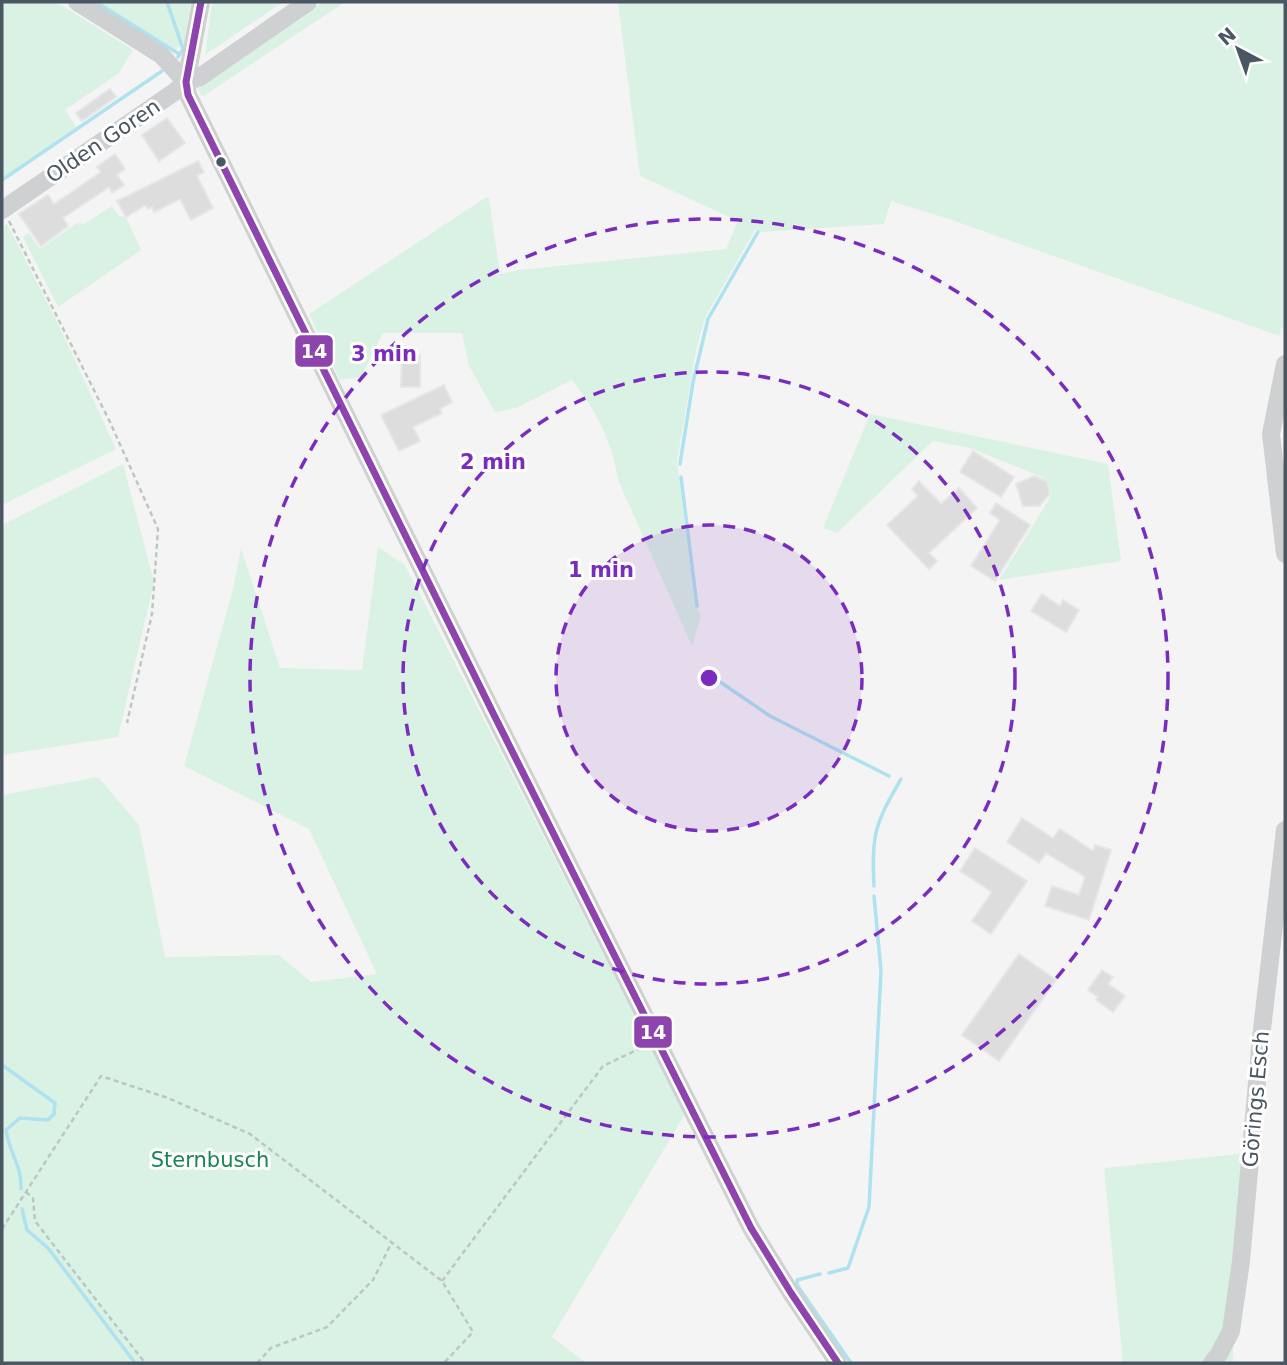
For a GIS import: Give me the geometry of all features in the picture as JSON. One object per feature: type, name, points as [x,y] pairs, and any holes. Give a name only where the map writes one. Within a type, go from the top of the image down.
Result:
[{"type":"street","points":[[77,2],[171,63],[186,82]]},
{"type":"street","points":[[201,2],[186,82],[188,95],[656,1042],[751,1228],[790,1293],[838,1363]]},
{"type":"street","name":"Olden Goren","points":[[2,209],[308,2]]},
{"type":"street","points":[[1285,364],[1271,434],[1285,554]]},
{"type":"street","name":"Görings Esch","points":[[1212,1363],[1220,1354],[1231,1331],[1285,830]]},
{"type":"path","points":[[2,209],[110,422],[158,528],[152,614],[127,723]]},
{"type":"path","points":[[442,1281],[603,1066],[656,1042]]},
{"type":"path","points":[[2,1229],[101,1076],[168,1098],[250,1134],[442,1281],[472,1332],[444,1363]]},
{"type":"path","points":[[26,1192],[33,1198],[35,1221],[145,1363]]},
{"type":"path","points":[[257,1363],[271,1348],[327,1327],[373,1280],[391,1242]]},
{"type":"green space","points":[[2,2],[56,2],[133,50],[119,73],[65,110],[76,127],[2,178]]},
{"type":"green space","points":[[94,2],[191,2],[184,43],[171,53]]},
{"type":"green space","points":[[212,2],[283,2],[205,55]]},
{"type":"green space","points":[[323,2],[345,2],[202,97],[197,86]]},
{"type":"green space","points":[[618,2],[1285,2],[1285,326],[1281,328],[1280,336],[891,201],[884,224],[762,232],[755,230],[705,318],[696,350],[677,461],[695,605],[701,615],[692,646],[618,480],[612,452],[602,427],[572,380],[516,408],[495,412],[469,366],[462,333],[383,333],[361,377],[340,380],[309,314],[485,198],[489,198],[500,274],[726,249],[738,221],[640,176]]},
{"type":"green space","points":[[112,206],[118,215],[126,217],[141,250],[58,307],[23,237],[29,233],[40,249],[77,223],[84,224]]},
{"type":"green space","points":[[7,224],[59,326],[116,449],[2,505],[2,228]]},
{"type":"green space","points":[[870,414],[1108,464],[1121,561],[999,580],[1050,498],[1048,484],[1042,477],[970,448],[933,441],[837,533],[823,528]]},
{"type":"green space","points":[[123,464],[154,582],[118,737],[2,755],[2,525]]},
{"type":"green space","name":"Sternbusch","points":[[378,547],[405,565],[685,1114],[552,1337],[586,1363],[2,1363],[2,795],[98,777],[139,825],[165,957],[279,955],[311,982],[377,974],[309,829],[184,766],[233,589],[241,548],[280,668],[362,670]]},
{"type":"green space","points":[[1248,1153],[1233,1363],[1123,1363],[1104,1168]]},
{"type":"building","points":[[110,89],[116,97],[82,121],[76,113]]},
{"type":"building","points":[[167,118],[185,143],[159,161],[142,135]]},
{"type":"building","points":[[115,154],[125,169],[117,175],[124,185],[112,193],[109,187],[63,218],[68,226],[41,246],[19,214],[48,195],[54,204],[101,172],[97,167]]},
{"type":"building","points":[[198,161],[204,172],[197,176],[213,208],[191,220],[180,199],[154,212],[152,207],[148,209],[146,205],[126,217],[117,201]]},
{"type":"building","points":[[402,356],[420,356],[420,387],[401,387]]},
{"type":"building","points":[[444,385],[452,402],[440,409],[442,413],[413,427],[420,441],[399,451],[381,415]]},
{"type":"building","points":[[973,451],[1014,477],[1001,497],[960,472]]},
{"type":"building","points":[[1034,476],[1046,481],[1049,495],[1039,506],[1023,506],[1016,484]]},
{"type":"building","points":[[919,481],[941,504],[959,488],[977,508],[929,553],[937,561],[929,569],[887,525],[918,496],[912,489]]},
{"type":"building","points":[[996,503],[1030,525],[995,581],[971,566],[1000,520],[990,513]]},
{"type":"building","points":[[1042,594],[1060,606],[1063,600],[1079,610],[1066,632],[1031,611]]},
{"type":"building","points":[[1022,818],[1053,838],[1060,829],[1093,851],[1095,845],[1111,850],[1089,920],[1045,906],[1052,886],[1079,895],[1085,877],[1046,853],[1039,863],[1007,842]]},
{"type":"building","points":[[975,848],[1027,881],[991,934],[972,921],[992,892],[960,871]]},
{"type":"building","points":[[1019,954],[1056,980],[999,1061],[962,1035]]},
{"type":"building","points":[[1102,970],[1113,977],[1108,984],[1125,996],[1113,1012],[1096,1000],[1098,997],[1088,990]]},
{"type":"waterway","points":[[96,2],[179,54]]},
{"type":"waterway","points":[[167,2],[183,49],[178,57]]},
{"type":"waterway","points":[[2,180],[162,71]]},
{"type":"waterway","points":[[680,464],[693,382],[708,319],[758,232]]},
{"type":"waterway","points":[[681,477],[697,606]]},
{"type":"waterway","points":[[704,671],[770,716],[889,776]]},
{"type":"waterway","points":[[874,886],[873,854],[877,830],[885,808],[901,779]]},
{"type":"waterway","points":[[829,1273],[848,1268],[869,1207],[881,971],[874,896]]},
{"type":"waterway","points":[[2,1065],[55,1103],[54,1114],[48,1120],[20,1118],[6,1130],[20,1173],[21,1189]]},
{"type":"waterway","points":[[22,1209],[27,1230],[48,1248],[135,1363]]},
{"type":"waterway","points":[[820,1274],[797,1280],[797,1285],[851,1363]]},
{"type":"transit line","name":"14","points":[[201,2],[186,82],[188,95],[751,1228],[838,1363]]}]
